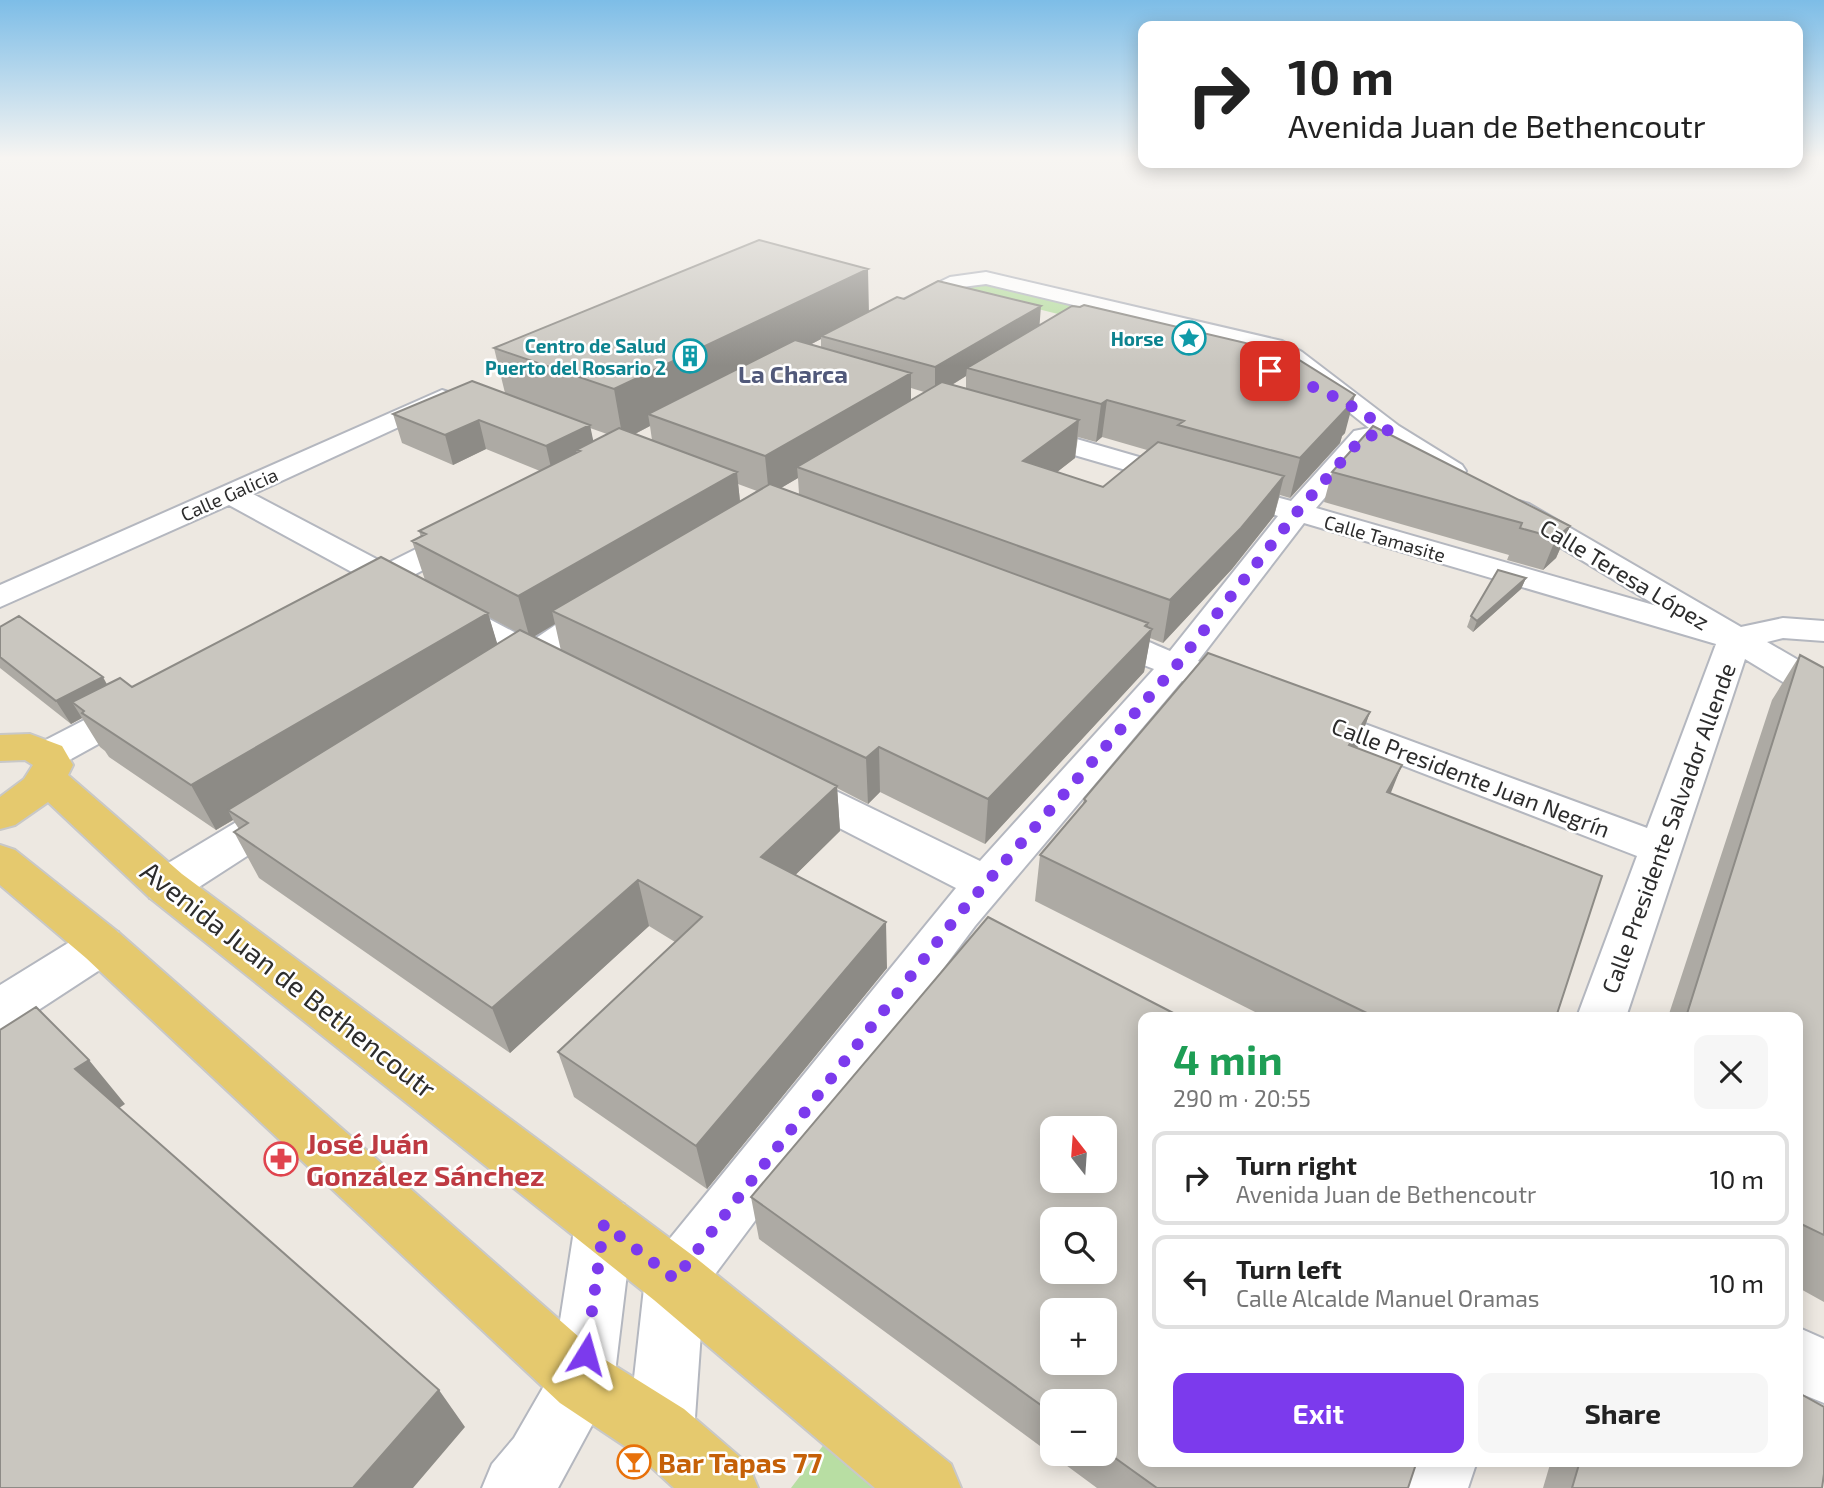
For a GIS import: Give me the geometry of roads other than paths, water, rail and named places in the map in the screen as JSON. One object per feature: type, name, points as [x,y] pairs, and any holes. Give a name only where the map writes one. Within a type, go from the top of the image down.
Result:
[{"type":"main road","points":[[0,747],[30,747],[48,767],[27,800],[0,814]]},
{"type":"main road","name":"Avenida Juan de Bethencoutr","points":[[48,767],[166,886],[675,1279],[927,1488]]},
{"type":"main road","points":[[0,861],[102,946],[583,1381],[661,1432],[724,1488]]},
{"type":"street","name":"Calle Teresa López","points":[[877,322],[962,280],[986,278],[1284,349],[1374,420]]},
{"type":"street","points":[[938,290],[988,302]]},
{"type":"street","points":[[1074,323],[1103,306]]},
{"type":"street","name":"Calle Teresa López","points":[[1282,375],[1314,387],[1374,420],[1484,490],[1824,691]]},
{"type":"street","name":"Calle Galicia","points":[[0,597],[465,393]]},
{"type":"street","points":[[661,1432],[675,1279],[981,910],[1297,512],[1363,437],[1374,420]]},
{"type":"street","points":[[1006,427],[1204,485]]},
{"type":"street","points":[[231,494],[580,681]]},
{"type":"street","name":"Calle Tamasite","points":[[1244,496],[1735,639]]},
{"type":"street","points":[[336,603],[491,522]]},
{"type":"street","points":[[484,686],[626,598]]},
{"type":"street","name":"Calle Presidente Juan Negrín","points":[[1074,627],[1661,849]]},
{"type":"street","points":[[1735,639],[1783,628],[1824,631]]},
{"type":"street","name":"Calle Presidente Salvador Allende","points":[[1603,1012],[1735,639]]},
{"type":"street","points":[[48,767],[168,691]]},
{"type":"street","points":[[765,773],[981,910]]},
{"type":"street","points":[[166,886],[308,797]]},
{"type":"street","points":[[0,1010],[102,946]]},
{"type":"street","points":[[516,1488],[537,1461],[583,1381],[604,1224]]},
{"type":"street","points":[[1803,1361],[1824,1372]]},
{"type":"street","points":[[1434,1488],[1442,1467]]},
{"type":"place","name":"Horse","points":[[1189,338]]},
{"type":"place","name":"Centro de Salud Puerto del Rosario 2","points":[[690,356]]},
{"type":"place","name":"José Juán González Sánchez","points":[[281,1159]]},
{"type":"place","name":"Bar Tapas 77","points":[[634,1462]]},
{"type":"district","name":"La Charca","points":[[793,373]]}]
